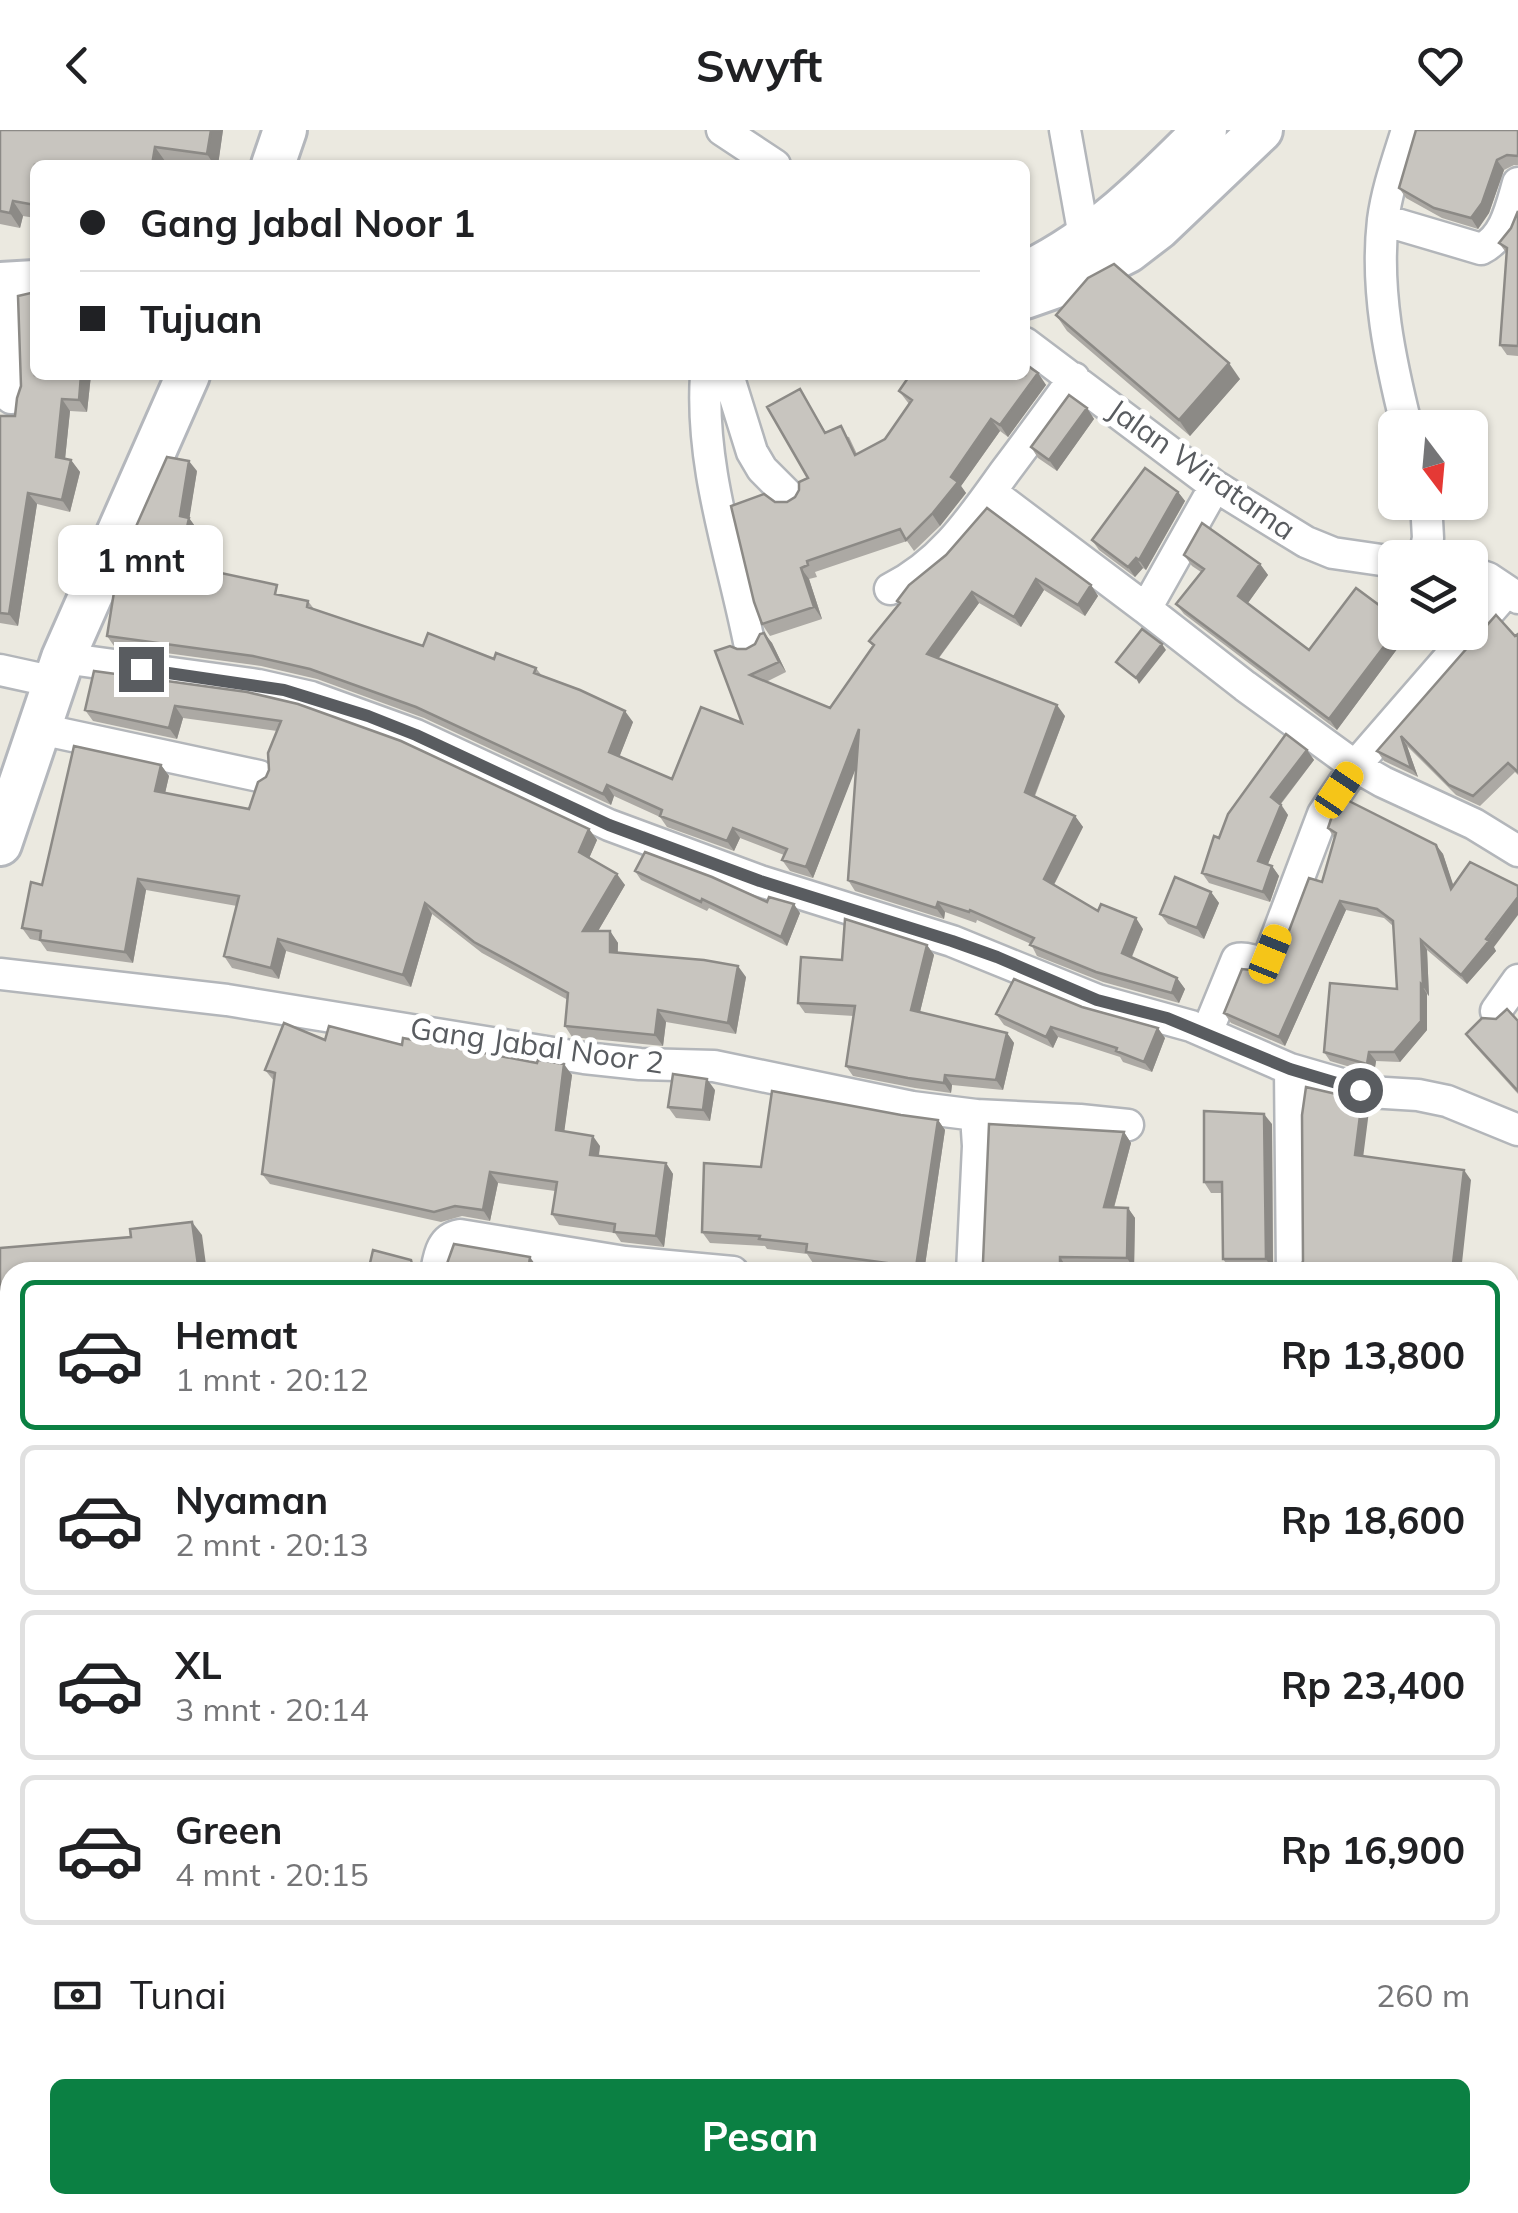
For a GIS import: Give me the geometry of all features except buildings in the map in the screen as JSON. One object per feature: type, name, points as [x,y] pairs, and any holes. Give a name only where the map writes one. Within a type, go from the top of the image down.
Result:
[{"type":"street","points":[[275,160],[285,130]]},
{"type":"street","points":[[722,130],[763,149]]},
{"type":"street","points":[[1065,130],[1088,256]]},
{"type":"street","points":[[1030,294],[1088,256],[1141,194],[1206,130]]},
{"type":"street","points":[[1030,273],[1088,256],[1128,252],[1261,130]]},
{"type":"street","points":[[1402,410],[1387,342],[1383,220],[1407,130]]},
{"type":"street","points":[[1383,220],[1481,249],[1491,244],[1507,219],[1518,184]]},
{"type":"street","points":[[11,398],[14,284]]},
{"type":"street","name":"Jalan Wiratama","points":[[1030,346],[1215,486],[1306,542],[1333,553],[1378,560]]},
{"type":"street","points":[[890,590],[939,557],[960,534],[1074,378]]},
{"type":"street","points":[[0,844],[59,670],[186,380]]},
{"type":"street","points":[[706,380],[705,434],[714,495],[750,642]]},
{"type":"street","points":[[730,380],[752,452],[789,496]]},
{"type":"street","points":[[1145,608],[1215,486]]},
{"type":"street","points":[[990,492],[1355,766],[1516,845]]},
{"type":"street","points":[[1206,1032],[1237,960],[1267,960],[1322,814],[1355,766],[1512,594],[1488,578]]},
{"type":"street","points":[[0,670],[59,670],[258,685],[311,697],[416,735],[609,825],[760,881],[952,941],[1097,1000],[1206,1032],[1290,1069],[1369,1092],[1418,1094],[1446,1101],[1518,1130]]},
{"type":"street","points":[[40,729],[259,776]]},
{"type":"street","name":"Gang Jabal Noor 2","points":[[0,974],[227,1000],[584,1058],[714,1066],[912,1107],[1128,1125]]},
{"type":"street","points":[[1496,1011],[1518,980]]},
{"type":"street","points":[[1290,1069],[1292,1262]]},
{"type":"street","points":[[972,1262],[976,1115]]},
{"type":"street","points":[[438,1262],[442,1246],[460,1235],[625,1262]]},
{"type":"route","points":[[141,669],[284,690],[368,716],[609,825],[760,881],[952,941],[1097,1000],[1191,1026],[1290,1069],[1360,1090]]}]
